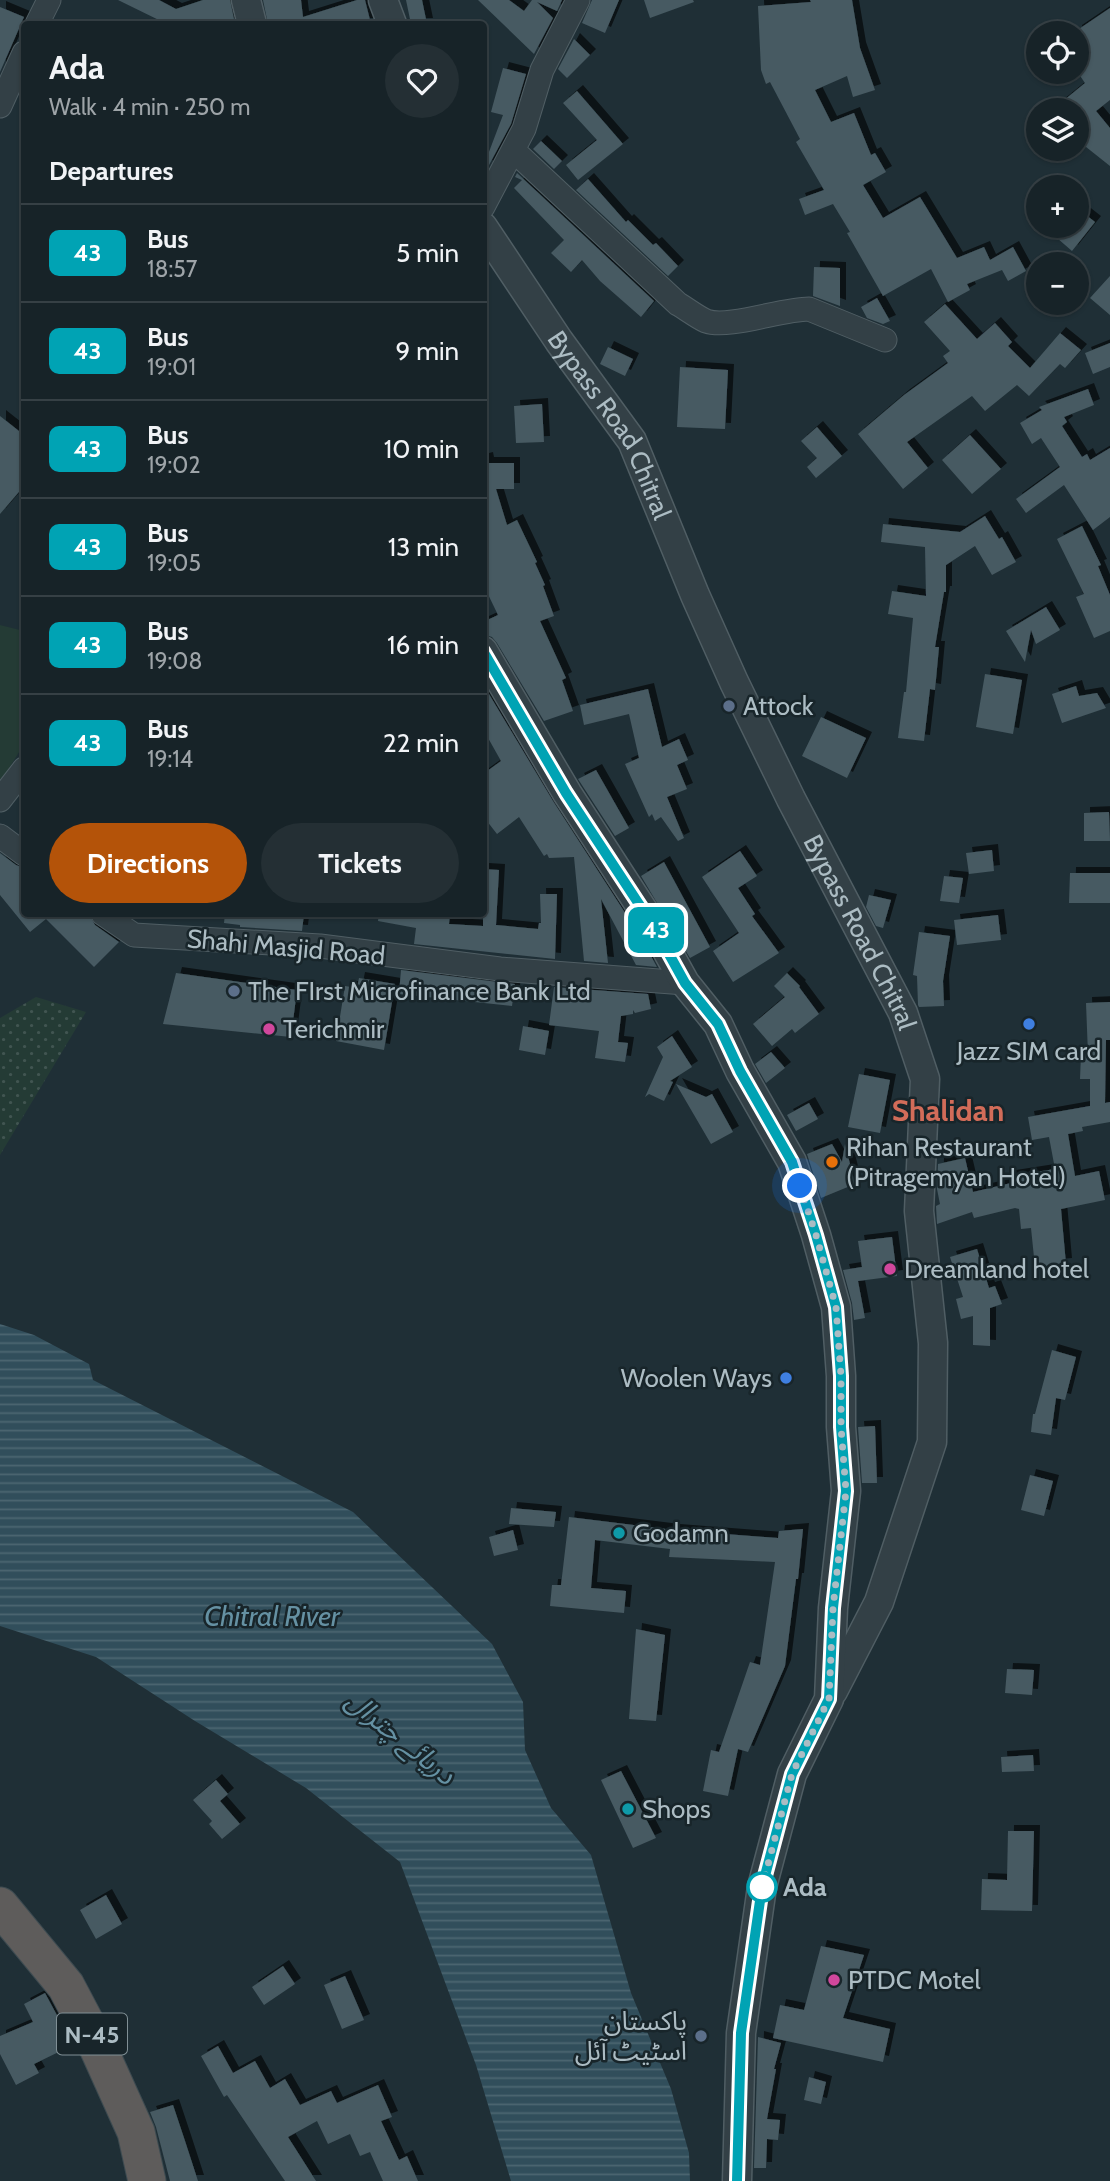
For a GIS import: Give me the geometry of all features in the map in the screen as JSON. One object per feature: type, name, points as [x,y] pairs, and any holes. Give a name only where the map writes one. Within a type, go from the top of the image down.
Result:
[{"type":"highway","name":"N-45","points":[[0,1906],[66,1986],[95,2040],[136,2132],[147,2181]]},
{"type":"street","points":[[38,21],[49,0]]},
{"type":"street","points":[[246,0],[251,21]]},
{"type":"street","points":[[383,0],[391,21]]},
{"type":"street","points":[[487,199],[524,129],[542,70],[578,0]]},
{"type":"street","points":[[0,106],[21,60]]},
{"type":"street","points":[[513,150],[678,304],[708,322],[746,320],[796,309],[809,309],[885,340]]},
{"type":"street","name":"Bypass Road Chitral","points":[[487,233],[559,341],[632,441],[734,682],[791,799],[903,1013],[925,1079],[919,1211],[933,1342],[932,1442],[879,1602],[792,1774],[762,1887],[741,2033],[737,2181]]},
{"type":"street","points":[[487,658],[566,793],[654,927],[685,983],[718,1024],[740,1071],[792,1162],[816,1235],[836,1307],[846,1491],[833,1608],[829,1699]]},
{"type":"street","points":[[0,800],[21,773]]},
{"type":"street","points":[[0,836],[21,852]]},
{"type":"street","name":"Shahi Masjid Road","points":[[107,917],[134,935],[320,946],[500,969],[685,983]]},
{"type":"green space","points":[[0,625],[21,630],[21,749],[0,783]]},
{"type":"green space","points":[[36,997],[86,1012],[0,1155],[0,1018]]},
{"type":"water","name":"Chitral River","points":[[0,1324],[34,1335],[89,1364],[93,1380],[353,1512],[492,1644],[523,1702],[525,1750],[551,1808],[591,1855],[631,1993],[671,2089],[689,2153],[690,2181],[511,2181],[476,2065],[400,1862],[306,1788],[96,1657],[0,1626]]},
{"type":"building","points":[[118,0],[159,0],[176,9],[203,0],[230,0],[234,21],[161,21]]},
{"type":"building","points":[[263,0],[301,0],[303,17],[357,0],[365,0],[370,21],[267,21]]},
{"type":"building","points":[[406,0],[422,0],[426,21],[410,21]]},
{"type":"building","points":[[478,0],[509,0],[524,11],[532,0],[562,0],[557,11],[537,2],[553,18],[534,54]]},
{"type":"building","points":[[592,0],[619,0],[605,33],[582,23]]},
{"type":"building","points":[[644,0],[693,0],[694,2],[650,18]]},
{"type":"building","points":[[810,0],[852,0],[860,48],[875,90],[853,97],[847,76],[815,90],[831,122],[854,113],[871,155],[875,153],[886,172],[863,185],[883,218],[920,197],[957,258],[984,247],[990,260],[1013,247],[1026,271],[1008,281],[1002,270],[967,284],[970,290],[948,302],[931,269],[883,296],[833,204],[805,215],[799,199],[824,190],[796,142],[800,139],[770,82],[766,84],[761,70],[758,6],[811,2]]},
{"type":"building","points":[[0,7],[24,17],[0,72]]},
{"type":"building","points":[[1110,8],[1110,100],[1096,111],[1110,128],[1110,166],[1089,149],[1089,98],[1067,98],[1084,84],[1089,84],[1089,22]]},
{"type":"building","points":[[574,39],[590,55],[567,78],[558,69]]},
{"type":"building","points":[[503,68],[526,74],[511,124],[488,167],[487,157],[503,115],[491,112]]},
{"type":"building","points":[[577,91],[623,144],[578,180],[566,165],[597,140],[563,103]]},
{"type":"building","points":[[541,141],[562,161],[554,169],[533,149]]},
{"type":"building","points":[[517,173],[654,301],[641,317],[600,281],[582,260],[571,272],[551,253],[564,240],[514,188],[522,180],[515,177]]},
{"type":"building","points":[[588,179],[626,222],[628,220],[653,245],[656,243],[678,266],[668,276],[576,190]]},
{"type":"building","points":[[1089,217],[1095,222],[1089,230]]},
{"type":"building","points":[[1057,238],[1082,238],[1072,251]]},
{"type":"building","points":[[814,267],[840,268],[840,306],[813,296]]},
{"type":"building","points":[[1110,276],[1110,315],[1090,298]]},
{"type":"building","points":[[877,298],[890,321],[883,324],[867,318],[861,307]]},
{"type":"building","points":[[945,304],[977,339],[995,323],[1012,342],[1008,346],[1030,368],[1060,333],[1081,350],[1065,368],[1060,364],[1029,396],[1017,385],[985,411],[972,396],[907,442],[928,468],[903,489],[858,434],[904,395],[948,363],[943,356],[950,351],[924,322]]},
{"type":"building","points":[[1110,343],[1110,367],[1093,374],[1085,353]]},
{"type":"building","points":[[608,347],[633,359],[625,376],[600,364]]},
{"type":"building","points":[[680,367],[728,370],[725,429],[677,427]]},
{"type":"building","points":[[1088,389],[1094,405],[1064,417],[1067,422],[1062,426],[1082,457],[1087,454],[1090,460],[1110,448],[1110,517],[1093,530],[1064,485],[1026,513],[1016,499],[1060,467],[1041,438],[1032,444],[1020,423],[1042,410],[1039,407]]},
{"type":"building","points":[[542,404],[544,442],[516,443],[514,406]]},
{"type":"building","points":[[0,416],[21,433],[21,490],[0,514]]},
{"type":"building","points":[[817,427],[842,456],[816,478],[807,467],[817,458],[801,441]]},
{"type":"building","points":[[970,435],[1001,469],[972,494],[942,460]]},
{"type":"building","points":[[487,458],[488,463],[514,463],[514,489],[496,489],[507,525],[517,520],[545,585],[543,586],[554,616],[540,621],[566,678],[562,680],[573,711],[544,721],[497,643],[487,635],[487,620],[498,615],[487,592]]},
{"type":"building","points":[[985,516],[999,539],[1002,537],[1016,562],[992,575],[975,546],[946,565],[946,592],[935,647],[939,647],[935,690],[930,689],[924,741],[898,738],[906,692],[913,618],[888,614],[892,591],[926,596],[925,547],[881,542],[883,524],[960,532]]},
{"type":"building","points":[[1082,526],[1101,565],[1098,566],[1110,595],[1110,631],[1094,638],[1076,597],[1084,594],[1057,539]]},
{"type":"building","points":[[1046,607],[1060,630],[1036,644],[1031,630],[1025,662],[1006,631]]},
{"type":"building","points":[[985,674],[1022,680],[1013,734],[976,727]]},
{"type":"building","points":[[1076,686],[1079,696],[1097,693],[1106,708],[1062,723],[1052,694]]},
{"type":"building","points":[[648,689],[662,747],[679,739],[688,760],[677,765],[687,789],[667,797],[684,838],[678,841],[661,817],[655,821],[652,814],[649,817],[625,764],[639,758],[629,714],[584,725],[580,705]]},
{"type":"building","points":[[487,691],[657,967],[636,965],[601,899],[608,963],[584,961],[574,857],[544,856],[519,817],[497,834],[487,821],[487,771],[501,761],[487,736]]},
{"type":"building","points":[[821,717],[866,738],[847,778],[802,756]]},
{"type":"building","points":[[596,770],[629,828],[615,836],[578,779]]},
{"type":"building","points":[[1109,812],[1110,841],[1084,841],[1084,813]]},
{"type":"building","points":[[992,850],[994,871],[969,874],[966,853]]},
{"type":"building","points":[[740,851],[757,876],[738,888],[755,914],[752,916],[779,953],[733,982],[713,951],[739,933],[702,877]]},
{"type":"building","points":[[0,853],[21,867],[21,917],[91,917],[95,925],[119,942],[94,967],[46,919],[30,932],[0,895]]},
{"type":"building","points":[[664,862],[710,947],[690,958],[641,876]]},
{"type":"building","points":[[487,869],[499,870],[496,925],[538,929],[541,923],[540,894],[557,894],[555,959],[414,944],[416,928],[378,921],[379,917],[450,917],[449,924],[483,926],[483,917],[487,917]]},
{"type":"building","points":[[1070,873],[1110,873],[1110,903],[1069,903]]},
{"type":"building","points":[[944,876],[963,878],[959,903],[940,901]]},
{"type":"building","points":[[869,895],[891,900],[883,928],[876,926],[866,907]]},
{"type":"building","points":[[998,915],[1001,940],[957,945],[954,920]]},
{"type":"building","points":[[225,917],[304,917],[302,931],[240,927],[224,923]]},
{"type":"building","points":[[919,932],[950,936],[943,981],[944,1006],[918,1005],[917,976],[913,975]]},
{"type":"building","points":[[401,970],[515,984],[512,1006],[399,994]]},
{"type":"building","points":[[176,973],[297,990],[291,1037],[163,1024]]},
{"type":"building","points":[[787,973],[800,986],[819,1014],[795,1033],[792,1029],[772,1046],[753,1024],[785,997],[774,986]]},
{"type":"building","points":[[359,978],[395,984],[384,1050],[336,1041],[345,986],[357,988]]},
{"type":"building","points":[[554,987],[648,994],[651,1009],[635,1013],[633,1010],[633,1014],[621,1016],[618,1042],[628,1043],[625,1062],[595,1058],[599,1031],[549,1025]]},
{"type":"building","points":[[1110,1002],[1110,1040],[1106,1040],[1105,1103],[1110,1102],[1110,1122],[1082,1127],[1083,1131],[1068,1134],[1075,1176],[1099,1171],[1105,1200],[1061,1209],[1066,1264],[1035,1267],[1031,1228],[1021,1229],[1019,1209],[974,1218],[972,1212],[937,1224],[936,1206],[940,1204],[937,1189],[938,1164],[965,1158],[973,1192],[1011,1183],[1010,1176],[1055,1169],[1049,1137],[1032,1140],[1028,1117],[1090,1106],[1090,1079],[1080,1079],[1081,1054],[1088,1054],[1086,1003]]},
{"type":"building","points":[[523,1026],[549,1031],[545,1055],[519,1050]]},
{"type":"building","points":[[672,1036],[692,1067],[670,1081],[673,1082],[664,1101],[649,1094],[645,1097],[663,1057],[657,1047]]},
{"type":"building","points":[[771,1052],[785,1068],[766,1083],[755,1064]]},
{"type":"building","points":[[859,1074],[890,1080],[880,1133],[848,1127]]},
{"type":"building","points":[[676,1084],[706,1097],[712,1094],[733,1132],[711,1144]]},
{"type":"building","points":[[809,1103],[818,1119],[796,1131],[787,1115]]},
{"type":"building","points":[[832,1144],[842,1162],[845,1144],[855,1184],[821,1198],[807,1154]]},
{"type":"building","points":[[892,1237],[897,1276],[858,1281],[865,1318],[854,1320],[843,1270],[862,1267],[858,1241]]},
{"type":"building","points":[[977,1249],[989,1288],[995,1286],[1002,1304],[990,1308],[990,1346],[973,1345],[973,1316],[961,1319],[956,1299],[963,1297],[950,1257]]},
{"type":"building","points":[[1052,1350],[1076,1357],[1065,1400],[1056,1398],[1051,1435],[1031,1432],[1033,1414]]},
{"type":"building","points":[[875,1426],[877,1483],[862,1483],[858,1427]]},
{"type":"building","points":[[1030,1475],[1053,1481],[1044,1516],[1021,1510]]},
{"type":"building","points":[[511,1508],[556,1512],[554,1527],[509,1524]]},
{"type":"building","points":[[569,1517],[674,1530],[778,1538],[779,1531],[803,1529],[785,1666],[748,1752],[738,1749],[728,1796],[703,1791],[711,1750],[719,1752],[750,1662],[760,1665],[775,1562],[669,1557],[670,1549],[595,1540],[591,1588],[626,1591],[624,1613],[550,1606],[552,1585],[561,1585]]},
{"type":"building","points":[[513,1530],[518,1550],[494,1556],[489,1537]]},
{"type":"building","points":[[636,1629],[665,1635],[656,1721],[629,1719]]},
{"type":"building","points":[[1007,1669],[1034,1670],[1032,1695],[1005,1693]]},
{"type":"building","points":[[1033,1755],[1034,1771],[1002,1772],[1001,1757]]},
{"type":"building","name":"Shops","points":[[621,1771],[656,1838],[633,1848],[601,1780]]},
{"type":"building","points":[[216,1780],[228,1794],[220,1801],[240,1824],[222,1839],[209,1824],[212,1821],[193,1800]]},
{"type":"building","points":[[1008,1831],[1034,1831],[1032,1911],[981,1910],[982,1879],[1007,1880]]},
{"type":"building","points":[[106,1895],[122,1924],[96,1939],[80,1910]]},
{"type":"building","points":[[821,1946],[864,1955],[843,2018],[890,2029],[883,2062],[773,2038],[780,2005],[804,2010]]},
{"type":"building","points":[[283,1966],[295,1984],[264,2005],[252,1987]]},
{"type":"building","points":[[345,1976],[364,2020],[342,2029],[324,1985]]},
{"type":"building","points":[[45,1993],[73,2045],[34,2064],[39,2073],[16,2085],[0,2054],[0,2036],[33,2022],[24,2004]]},
{"type":"building","points":[[758,2037],[781,2043],[774,2069],[767,2119],[780,2120],[778,2140],[767,2139],[766,2168],[754,2168]]},
{"type":"building","points":[[218,2046],[233,2073],[255,2061],[270,2088],[285,2079],[300,2105],[331,2091],[337,2103],[378,2085],[392,2117],[381,2121],[399,2160],[407,2156],[418,2181],[383,2181],[370,2152],[360,2156],[350,2134],[328,2144],[317,2121],[288,2137],[316,2181],[285,2181],[227,2095],[224,2097],[201,2056]]},
{"type":"building","points":[[809,2077],[826,2082],[821,2104],[804,2100]]},
{"type":"building","points":[[173,2105],[198,2181],[170,2181],[150,2112]]},
{"type":"bus line","name":"43","points":[[487,658],[566,793],[654,927],[685,983],[718,1024],[740,1071],[792,1162],[836,1307],[846,1491],[833,1608],[829,1699],[792,1774],[762,1887],[741,2033],[737,2181]]},
{"type":"place","name":"Attock","points":[[729,706]]},
{"type":"place","name":"The FIrst Microfinance Bank Ltd","points":[[234,991]]},
{"type":"place","name":"Jazz SIM card","points":[[1029,1024]]},
{"type":"place","name":"Terichmir","points":[[269,1029]]},
{"type":"place","name":"Rihan Restaurant (Pitragemyan Hotel)","points":[[832,1162]]},
{"type":"place","name":"Dreamland hotel","points":[[890,1269]]},
{"type":"place","name":"Woolen Ways","points":[[786,1378]]},
{"type":"place","name":"Godamn","points":[[619,1533]]},
{"type":"place","name":"Shops","points":[[628,1809]]},
{"type":"place","name":"Ada","points":[[762,1887]]},
{"type":"place","name":"PTDC Motel","points":[[834,1980]]},
{"type":"place","name":"پاکستان اسٹیٹ آئل","points":[[701,2036]]},
{"type":"district","name":"Shalidan","points":[[948,1110]]},
{"type":"route","points":[[762,1887],[792,1774],[829,1699],[833,1608],[846,1491],[836,1307],[800,1186]]},
{"type":"water label","name":"دریائے چترال","points":[[401,1737]]}]
